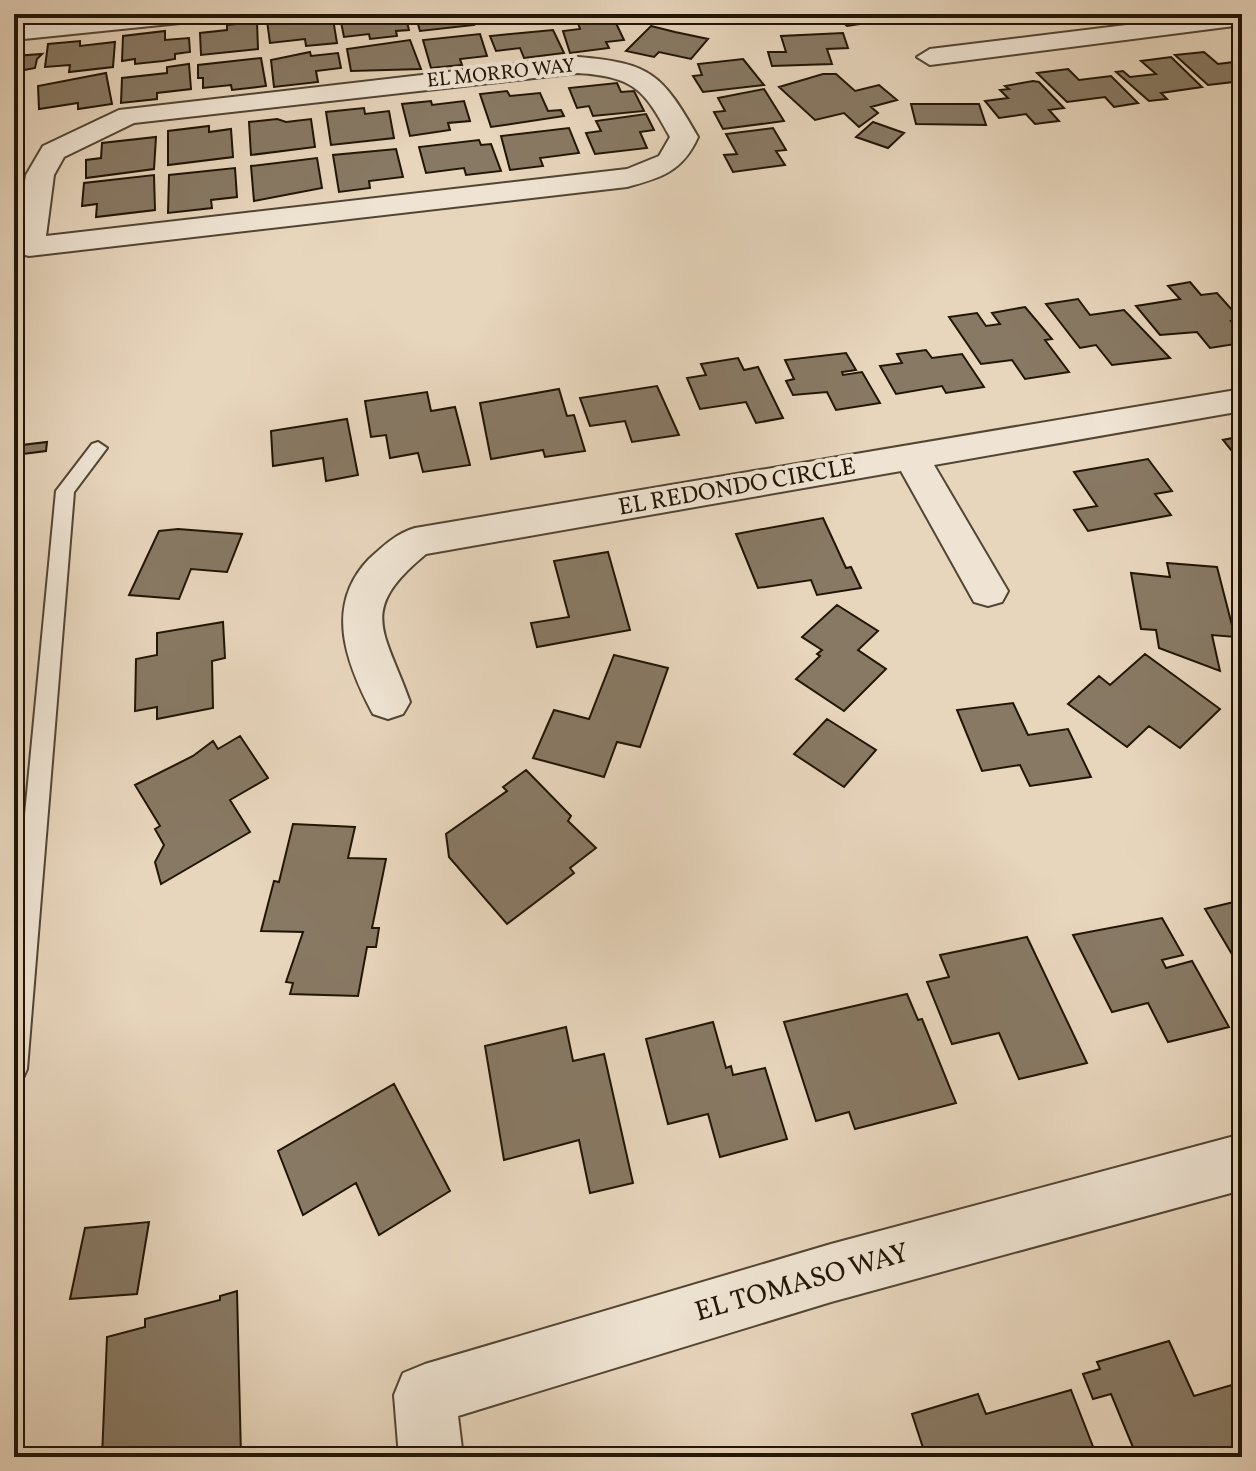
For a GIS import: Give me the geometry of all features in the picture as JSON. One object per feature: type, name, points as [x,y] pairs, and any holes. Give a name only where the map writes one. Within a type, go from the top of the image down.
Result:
[{"type":"street","points":[[14,33],[200,14]]},
{"type":"street","points":[[930,57],[1242,18]]},
{"type":"street","name":"EL MORRO WAY","points":[[578,65],[617,67],[645,79],[657,89],[684,137],[677,155],[661,169],[627,178],[22,248],[40,175],[53,152],[128,116],[578,65]]},
{"type":"street","name":"EL REDONDO CIRCLE","points":[[388,702],[361,617],[370,586],[390,562],[415,542],[1242,400]]},
{"type":"street","points":[[912,459],[988,591]]},
{"type":"street","name":"EL TOMASO WAY","points":[[431,1457],[425,1395],[831,1273],[1242,1162]]},
{"type":"lane","points":[[14,1069],[65,491],[98,448]]},
{"type":"building","points":[[364,14],[405,14],[409,30],[396,31],[397,36],[370,39],[369,34],[344,37],[341,22],[365,19]]},
{"type":"building","points":[[415,14],[470,14],[474,25],[420,31]]},
{"type":"building","points":[[482,14],[547,14],[549,19],[484,21]]},
{"type":"building","points":[[778,14],[809,14],[802,22],[775,17]]},
{"type":"building","points":[[834,14],[897,14],[900,18],[847,26]]},
{"type":"building","points":[[950,14],[982,14],[987,19],[957,22]]},
{"type":"building","points":[[988,14],[1025,14],[1029,18],[996,22]]},
{"type":"building","points":[[299,18],[300,23],[333,19],[337,43],[306,46],[305,39],[270,43],[267,21]]},
{"type":"building","points":[[614,19],[624,40],[606,42],[609,48],[570,53],[563,31],[580,29],[578,23]]},
{"type":"building","points":[[257,22],[258,49],[201,55],[200,33],[227,30],[227,25]]},
{"type":"building","points":[[651,26],[708,39],[691,59],[659,52],[654,57],[626,51]]},
{"type":"building","points":[[553,30],[564,53],[524,58],[520,48],[496,51],[490,36]]},
{"type":"building","points":[[165,31],[165,40],[189,38],[190,52],[175,54],[175,59],[163,61],[135,64],[135,59],[122,61],[123,36]]},
{"type":"building","points":[[843,33],[848,48],[827,49],[832,64],[772,66],[768,52],[786,52],[781,36]]},
{"type":"building","points":[[480,34],[487,56],[460,59],[462,65],[431,68],[423,40]]},
{"type":"building","points":[[410,40],[421,69],[351,71],[347,49]]},
{"type":"building","points":[[80,41],[80,46],[115,42],[113,67],[69,72],[70,65],[45,67],[48,44]]},
{"type":"building","points":[[310,52],[311,56],[338,53],[341,68],[316,71],[318,82],[274,87],[271,60]]},
{"type":"building","points":[[1204,52],[1218,64],[1242,61],[1242,81],[1208,85],[1175,55]]},
{"type":"building","points":[[42,54],[35,68],[14,72],[14,56]]},
{"type":"building","points":[[1171,57],[1202,87],[1161,93],[1167,99],[1149,101],[1116,72],[1123,71],[1130,77],[1156,74],[1141,61]]},
{"type":"building","points":[[261,58],[266,86],[232,90],[231,85],[203,88],[203,78],[198,78],[198,65]]},
{"type":"building","points":[[743,59],[764,85],[703,92],[693,76],[702,75],[698,64]]},
{"type":"building","points":[[189,64],[191,89],[157,93],[157,99],[121,103],[122,78],[167,73],[167,67]]},
{"type":"building","points":[[1068,69],[1079,80],[1111,76],[1138,103],[1114,107],[1105,97],[1067,102],[1037,73]]},
{"type":"building","points":[[106,73],[112,104],[78,109],[78,103],[39,109],[38,86]]},
{"type":"building","points":[[823,74],[836,74],[855,91],[879,85],[897,100],[871,107],[878,113],[859,127],[844,113],[815,120],[779,87]]},
{"type":"building","points":[[1039,82],[1064,108],[1049,110],[1059,121],[1035,124],[1026,114],[999,118],[985,101],[1008,98],[1000,90],[1009,89],[1005,86]]},
{"type":"building","points":[[617,83],[621,92],[634,91],[644,111],[593,116],[589,106],[577,108],[569,88]]},
{"type":"building","points":[[764,89],[784,121],[723,129],[714,112],[725,111],[718,98]]},
{"type":"building","points":[[507,91],[510,96],[540,93],[548,111],[561,110],[564,116],[491,127],[480,94]]},
{"type":"building","points":[[431,101],[432,105],[464,101],[470,121],[448,123],[450,130],[410,136],[402,104]]},
{"type":"building","points":[[911,104],[979,104],[986,125],[916,124]]},
{"type":"building","points":[[364,108],[365,114],[389,111],[394,138],[331,145],[326,112]]},
{"type":"building","points":[[646,114],[654,130],[640,132],[647,148],[595,154],[586,133],[601,131],[596,121]]},
{"type":"building","points":[[277,119],[286,122],[311,119],[315,147],[251,155],[249,122]]},
{"type":"building","points":[[873,122],[904,133],[888,148],[856,137]]},
{"type":"building","points":[[209,126],[209,132],[231,129],[233,157],[168,165],[168,131]]},
{"type":"building","points":[[569,128],[579,153],[540,158],[543,166],[510,170],[501,136]]},
{"type":"building","points":[[773,128],[786,150],[776,151],[785,165],[733,172],[724,155],[737,154],[726,134]]},
{"type":"building","points":[[156,137],[154,169],[86,178],[86,160],[101,158],[102,143]]},
{"type":"building","points":[[479,140],[481,145],[491,144],[501,171],[466,175],[464,168],[426,173],[419,147]]},
{"type":"building","points":[[396,149],[403,177],[369,181],[370,188],[339,192],[333,155]]},
{"type":"building","points":[[317,158],[322,188],[254,201],[251,166]]},
{"type":"building","points":[[235,168],[237,197],[211,200],[212,208],[168,213],[169,175]]},
{"type":"building","points":[[154,175],[155,210],[96,217],[97,204],[82,206],[84,183]]},
{"type":"building","points":[[1190,282],[1201,295],[1217,293],[1241,320],[1231,321],[1242,334],[1242,343],[1210,348],[1197,332],[1160,335],[1136,306],[1180,299],[1168,286]]},
{"type":"building","points":[[1078,299],[1090,315],[1124,310],[1170,358],[1112,365],[1096,345],[1080,348],[1046,304]]},
{"type":"building","points":[[1025,307],[1052,339],[1045,340],[1069,372],[1025,379],[1012,360],[981,364],[949,317],[977,313],[986,326],[1000,324],[992,313]]},
{"type":"building","points":[[926,350],[932,358],[962,354],[984,387],[946,393],[942,386],[896,394],[880,366],[902,363],[897,354]]},
{"type":"building","points":[[846,353],[856,370],[842,372],[843,375],[862,372],[880,403],[836,410],[827,392],[793,395],[786,381],[794,379],[785,360]]},
{"type":"building","points":[[738,358],[744,370],[758,367],[783,418],[756,423],[746,402],[700,409],[687,378],[706,375],[701,364]]},
{"type":"building","points":[[657,386],[679,435],[632,442],[625,421],[590,426],[580,398]]},
{"type":"building","points":[[559,389],[567,416],[574,415],[585,451],[545,457],[543,450],[491,459],[480,403]]},
{"type":"building","points":[[427,392],[431,411],[455,407],[470,465],[423,472],[418,453],[390,458],[386,435],[371,437],[365,401]]},
{"type":"building","points":[[347,419],[358,475],[326,481],[323,458],[273,466],[271,431]]},
{"type":"building","points":[[1242,436],[1242,461],[1240,461],[1223,440]]},
{"type":"building","points":[[47,442],[46,451],[14,455],[14,446]]},
{"type":"building","points":[[1148,459],[1172,491],[1155,494],[1171,515],[1088,531],[1074,510],[1097,506],[1074,472]]},
{"type":"building","points":[[823,518],[846,568],[851,567],[861,588],[817,595],[811,580],[758,588],[736,534]]},
{"type":"building","points":[[178,529],[242,534],[227,572],[191,569],[179,599],[129,595],[159,531]]},
{"type":"building","points":[[608,552],[630,630],[537,647],[531,623],[569,617],[554,561]]},
{"type":"building","points":[[1167,563],[1217,567],[1235,637],[1212,635],[1220,671],[1159,648],[1156,630],[1141,629],[1131,573],[1170,577]]},
{"type":"building","points":[[837,605],[878,631],[858,650],[886,669],[844,711],[796,679],[820,656],[817,654],[822,650],[802,637]]},
{"type":"building","points":[[223,622],[225,658],[212,661],[213,708],[157,719],[157,707],[135,711],[136,659],[157,655],[157,633]]},
{"type":"building","points":[[1145,654],[1220,709],[1180,748],[1149,726],[1127,747],[1068,704],[1099,676],[1110,685]]},
{"type":"building","points":[[614,655],[668,668],[640,747],[617,742],[604,777],[533,758],[554,710],[589,719]]},
{"type":"building","points":[[1013,703],[1028,735],[1068,729],[1091,777],[1030,786],[1020,765],[982,771],[957,710]]},
{"type":"building","points":[[827,719],[876,750],[844,787],[794,754]]},
{"type":"building","points":[[240,736],[268,778],[230,800],[250,832],[161,884],[155,862],[164,845],[155,829],[160,826],[135,785],[193,756],[213,741],[218,749]]},
{"type":"building","points":[[526,770],[571,816],[568,821],[596,848],[570,868],[574,873],[507,924],[449,857],[446,834],[507,791],[503,787]]},
{"type":"building","points":[[293,824],[355,827],[348,858],[386,859],[372,928],[379,928],[376,947],[367,947],[358,996],[290,994],[293,983],[286,982],[303,932],[261,931],[274,881],[279,882]]},
{"type":"building","points":[[1242,900],[1242,971],[1205,909]]},
{"type":"building","points":[[1162,918],[1183,955],[1162,960],[1166,968],[1192,961],[1229,1027],[1168,1042],[1148,1003],[1112,1012],[1073,935]]},
{"type":"building","points":[[1027,937],[1087,1063],[1019,1079],[999,1033],[952,1044],[927,982],[949,977],[940,955]]},
{"type":"building","points":[[907,994],[918,1020],[922,1019],[956,1103],[855,1129],[849,1112],[816,1121],[784,1022]]},
{"type":"building","points":[[713,1022],[726,1068],[731,1066],[733,1075],[765,1068],[787,1139],[720,1157],[708,1114],[668,1124],[646,1039]]},
{"type":"building","points":[[566,1027],[573,1061],[604,1054],[633,1183],[590,1193],[579,1140],[504,1160],[485,1046]]},
{"type":"building","points":[[394,1084],[450,1191],[379,1235],[356,1183],[303,1215],[278,1151]]},
{"type":"building","points":[[149,1222],[137,1294],[70,1299],[85,1228]]},
{"type":"building","points":[[237,1291],[241,1457],[102,1457],[107,1337],[145,1327],[145,1319],[220,1300],[220,1296]]},
{"type":"building","points":[[1169,1341],[1194,1396],[1242,1382],[1242,1457],[1137,1457],[1111,1394],[1093,1399],[1083,1374],[1100,1369],[1097,1362]]},
{"type":"building","points":[[1071,1390],[1097,1457],[926,1457],[912,1414],[978,1394],[986,1414]]}]
